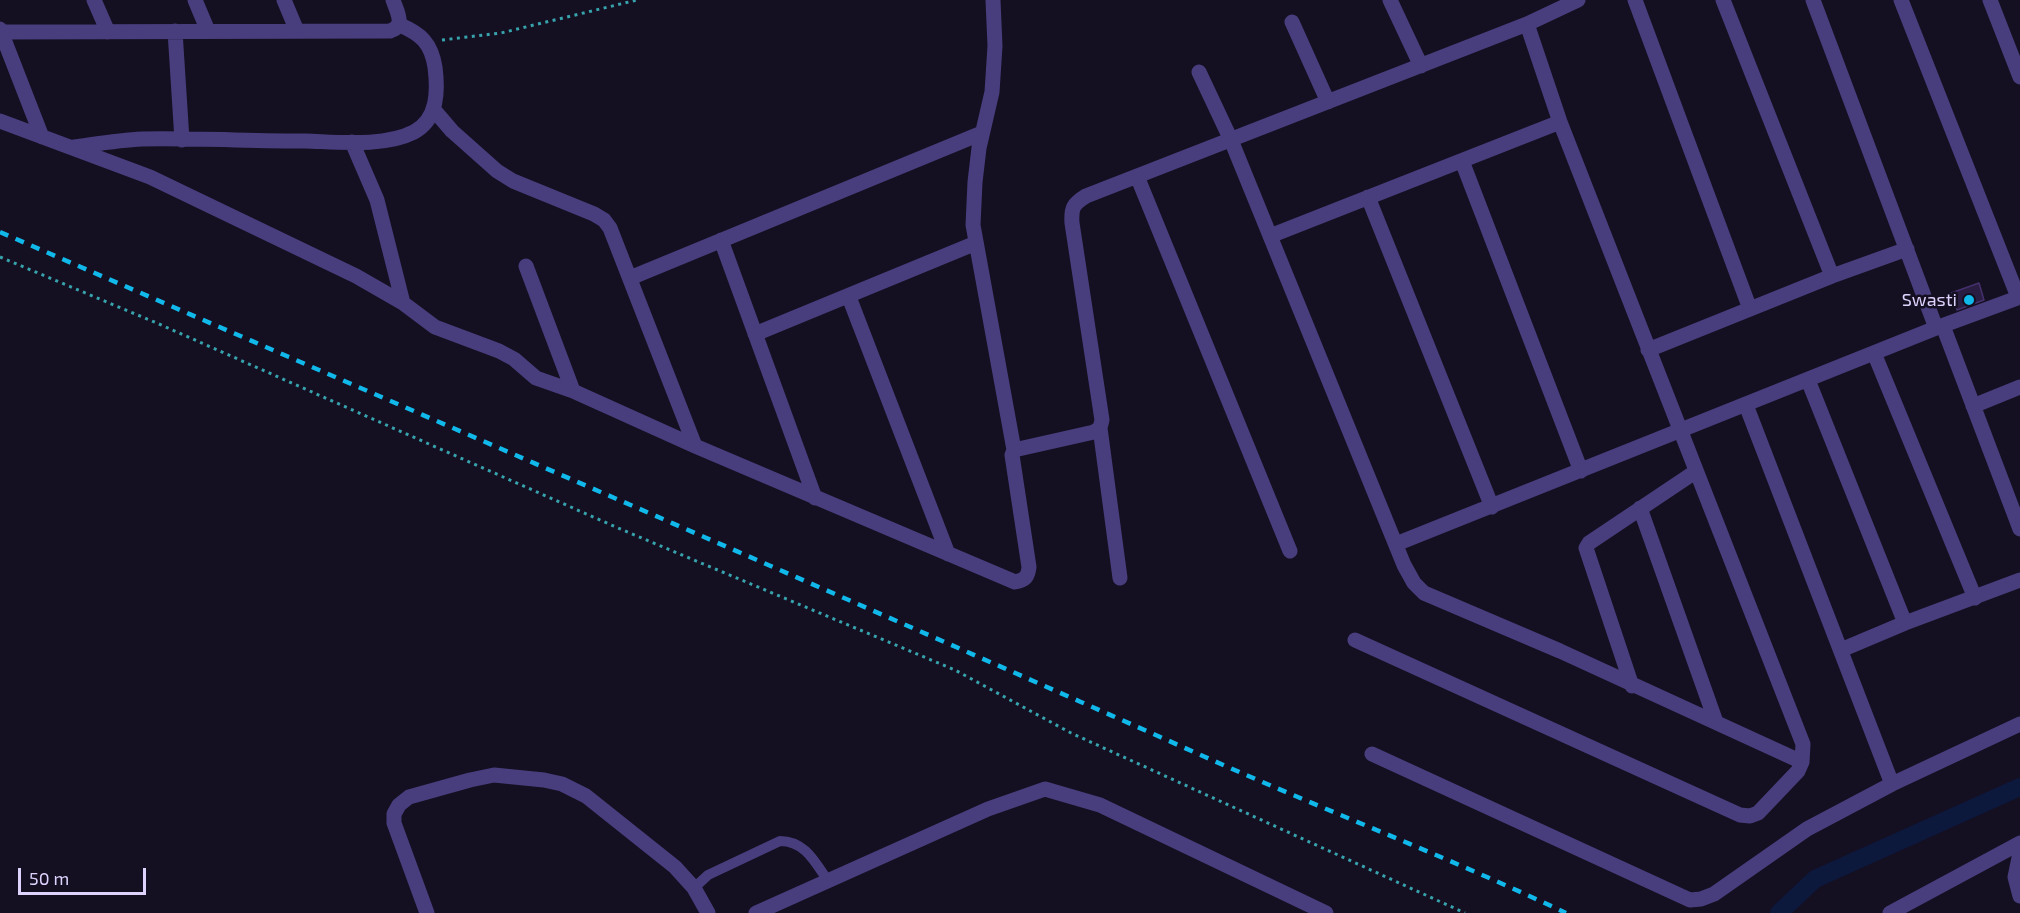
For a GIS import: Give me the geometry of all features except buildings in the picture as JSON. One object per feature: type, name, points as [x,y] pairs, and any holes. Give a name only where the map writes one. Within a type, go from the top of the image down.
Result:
[{"type":"street","points":[[94,0],[108,32]]},
{"type":"street","points":[[195,0],[208,31]]},
{"type":"street","points":[[284,0],[297,31]]},
{"type":"street","points":[[42,137],[1,31],[390,31],[400,25],[393,0]]},
{"type":"street","points":[[0,121],[150,177],[356,276],[403,303],[435,327],[500,351],[514,359],[536,378],[573,391],[815,498],[1015,582],[1024,580],[1028,576],[1029,567],[1012,455],[1014,450],[973,225],[975,182],[982,133],[992,92],[995,46],[993,0]]},
{"type":"street","points":[[1390,0],[1421,66]]},
{"type":"street","points":[[1120,578],[1100,428],[1102,420],[1071,210],[1075,203],[1086,196],[1527,24],[1578,0]]},
{"type":"street","points":[[1635,0],[1750,309]]},
{"type":"street","points":[[1723,0],[1832,276]]},
{"type":"street","points":[[1813,0],[1907,249],[1973,406],[2020,529]]},
{"type":"street","points":[[1396,544],[2019,297],[1901,0]]},
{"type":"street","points":[[1990,0],[2020,77]]},
{"type":"street","points":[[1292,22],[1328,102]]},
{"type":"street","points":[[1355,640],[1740,815],[1750,816],[1758,813],[1798,771],[1802,762],[1803,744],[1560,122],[1527,24]]},
{"type":"street","points":[[70,147],[140,139],[352,142],[395,139],[416,131],[434,110],[438,87],[433,57],[425,42],[417,32],[400,25]]},
{"type":"street","points":[[175,32],[182,140]]},
{"type":"street","points":[[1199,72],[1231,140],[1414,583],[1424,593],[1560,651],[1802,762]]},
{"type":"street","points":[[434,110],[452,131],[496,171],[513,181],[604,220],[610,228],[695,446]]},
{"type":"street","points":[[1270,236],[1560,122]]},
{"type":"street","points":[[630,278],[982,133]]},
{"type":"street","points":[[352,142],[377,200],[403,303]]},
{"type":"street","points":[[1462,161],[1581,471]]},
{"type":"street","points":[[1137,176],[1290,551]]},
{"type":"street","points":[[1368,197],[1492,507]]},
{"type":"street","points":[[721,240],[815,498]]},
{"type":"street","points":[[755,334],[975,243]]},
{"type":"street","points":[[1648,350],[1832,276],[1907,249]]},
{"type":"street","points":[[526,266],[573,391]]},
{"type":"street","points":[[849,297],[948,554]]},
{"type":"street","points":[[1874,353],[1975,598]]},
{"type":"street","points":[[1808,380],[1905,622]]},
{"type":"street","points":[[1973,406],[2020,387]]},
{"type":"street","points":[[1746,405],[1892,784]]},
{"type":"street","points":[[1014,450],[1094,432],[1100,428]]},
{"type":"street","points":[[1632,686],[1586,549],[1589,543],[1695,472]]},
{"type":"street","points":[[1640,508],[1716,722]]},
{"type":"street","points":[[1841,650],[1905,622],[2020,580]]},
{"type":"street","points":[[1372,754],[1690,900],[1714,894],[1807,829],[1892,784],[2020,724]]},
{"type":"street","points":[[427,913],[394,822],[394,813],[399,805],[409,797],[494,775],[544,780],[562,784],[586,795],[675,867],[694,888],[708,913]]},
{"type":"street","points":[[756,913],[988,809],[1045,789],[1100,805],[1326,913]]},
{"type":"street","points":[[1890,913],[2020,843]]},
{"type":"street","points":[[2020,853],[2015,877],[2020,896]]},
{"type":"lane","points":[[694,888],[708,875],[780,841],[790,841],[802,847],[828,881]]},
{"type":"path","points":[[425,42],[501,33],[637,0]]},
{"type":"path","points":[[0,256],[618,528],[955,670],[1071,733],[1465,913]]},
{"type":"waterway","points":[[1779,913],[1815,879],[2020,787]]},
{"type":"railway","points":[[0,232],[1566,913]]},
{"type":"place","name":"Swasti","points":[[1969,300]]}]
